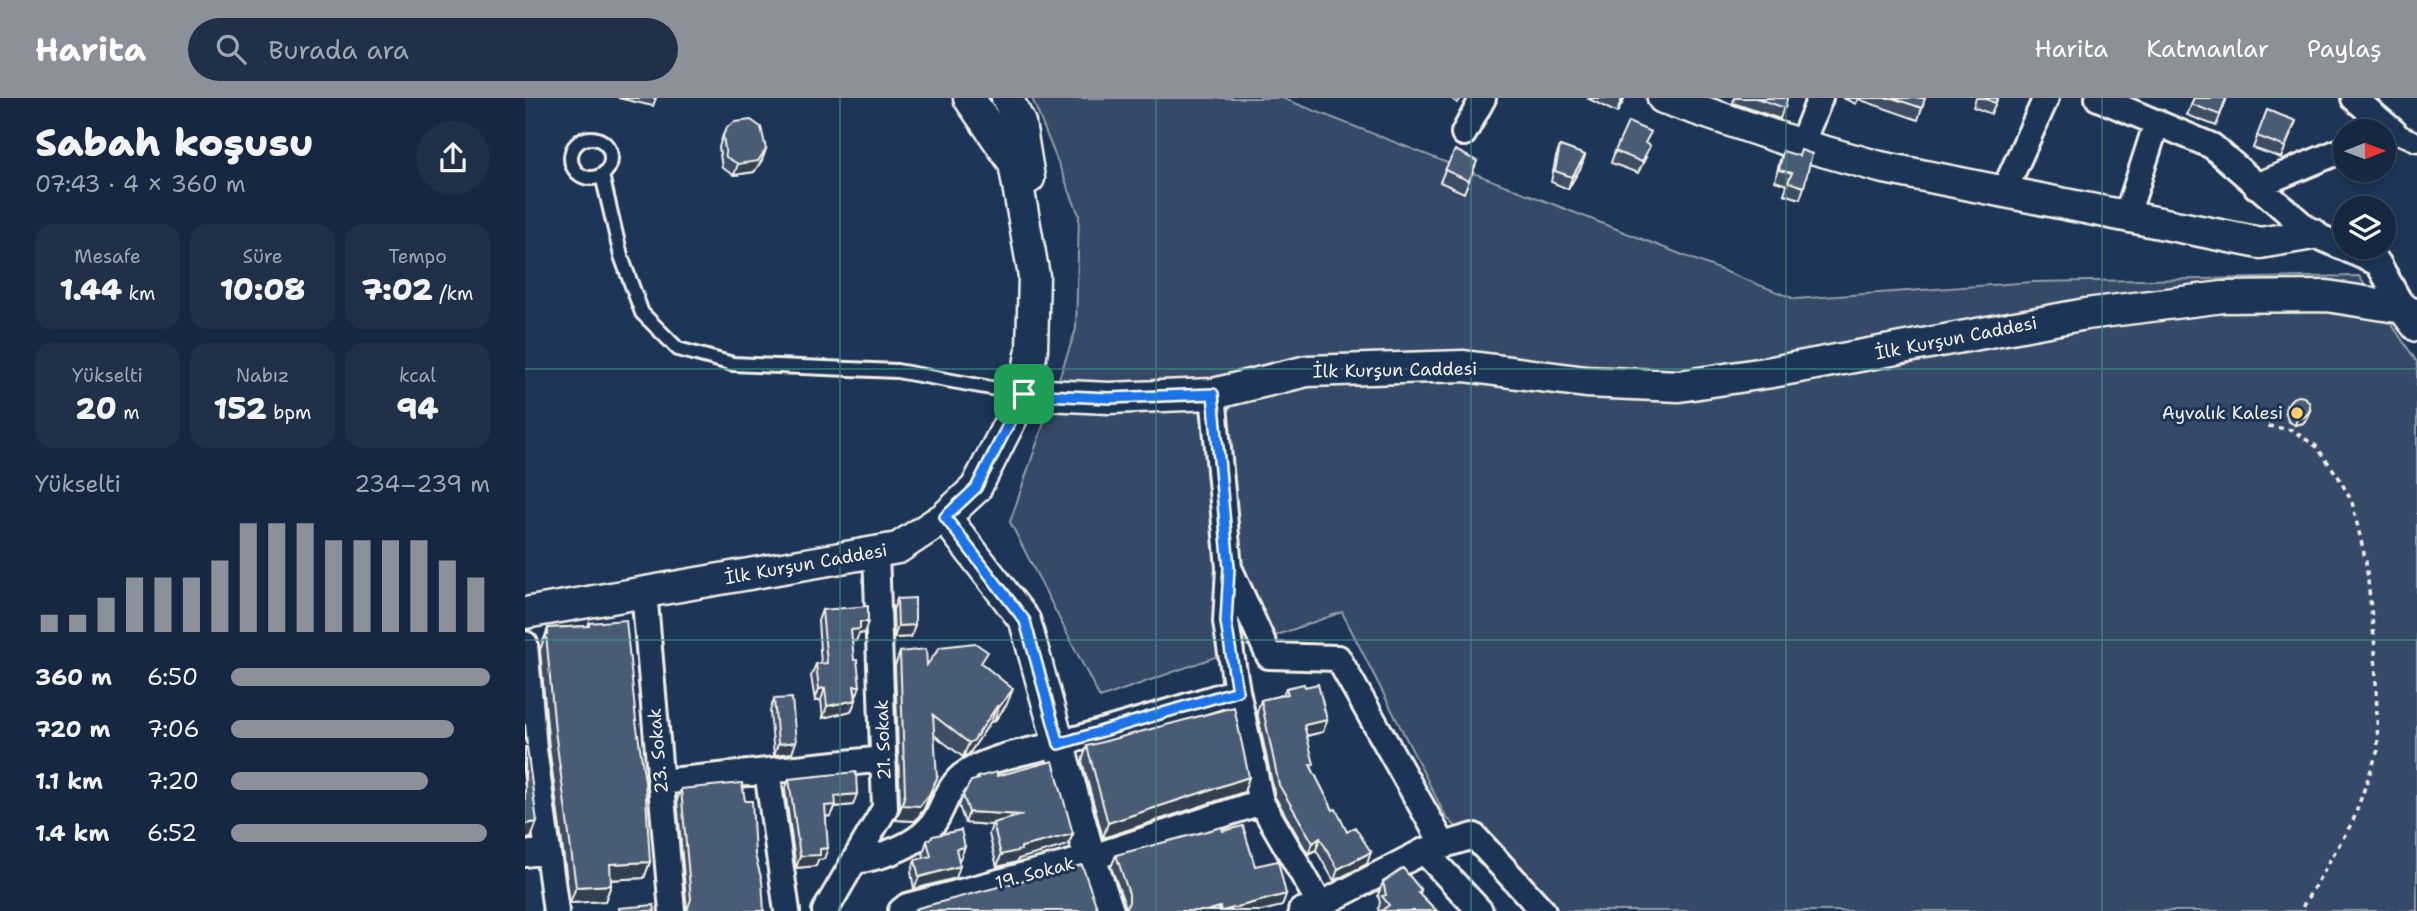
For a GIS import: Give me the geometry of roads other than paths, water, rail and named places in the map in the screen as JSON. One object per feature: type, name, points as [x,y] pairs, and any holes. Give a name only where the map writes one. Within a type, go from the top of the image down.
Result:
[{"type":"street","points":[[969,98],[1014,163],[1034,276]]},
{"type":"street","points":[[1007,98],[1020,123],[1028,164],[1034,276],[1032,349],[1024,394]]},
{"type":"street","points":[[1464,133],[1483,98]]},
{"type":"street","points":[[1663,98],[1801,145],[1880,167],[2260,243],[2313,234]]},
{"type":"street","points":[[1801,145],[1820,98]]},
{"type":"street","points":[[2004,191],[2046,98]]},
{"type":"street","points":[[2098,98],[2211,146],[2313,234],[2378,263],[2412,315]]},
{"type":"street","points":[[2354,98],[2375,119]]},
{"type":"street","points":[[2127,215],[2157,122]]},
{"type":"street","points":[[2396,135],[2417,142]]},
{"type":"street","points":[[2256,186],[2333,154]]},
{"type":"street","name":"İlk Kurşun Caddesi","points":[[525,613],[898,548],[945,517],[976,488],[1024,394],[1109,398],[1213,394],[1307,371],[1464,366],[1586,382],[1679,386],[1772,372],[2086,314],[2223,297],[2327,296],[2412,315]]},
{"type":"street","points":[[1213,394],[1229,568],[1226,622],[1237,691],[1261,802],[1315,909],[1434,848],[1474,836],[1543,911]]},
{"type":"street","points":[[945,517],[1025,621],[1090,858],[1108,911]]},
{"type":"street","name":"21. Sokak","points":[[825,911],[885,808],[876,552]]},
{"type":"street","points":[[1229,568],[1269,656],[1338,658],[1434,848],[1480,911]]},
{"type":"street","name":"23. Sokak","points":[[644,591],[672,911]]},
{"type":"street","points":[[525,644],[536,853],[556,911]]},
{"type":"street","points":[[855,861],[883,855],[929,829],[955,782],[989,761],[1059,744],[1237,691]]},
{"type":"street","points":[[660,782],[884,759]]},
{"type":"street","points":[[768,771],[787,911]]},
{"type":"street","name":"19. Sokak","points":[[901,911],[907,906],[1090,858],[1261,802]]},
{"type":"lane","points":[[602,175],[621,256],[642,313],[678,349],[733,364],[897,371],[1024,394]]},
{"type":"place","name":"Ayvalık Kalesi","points":[[2297,413]]}]
